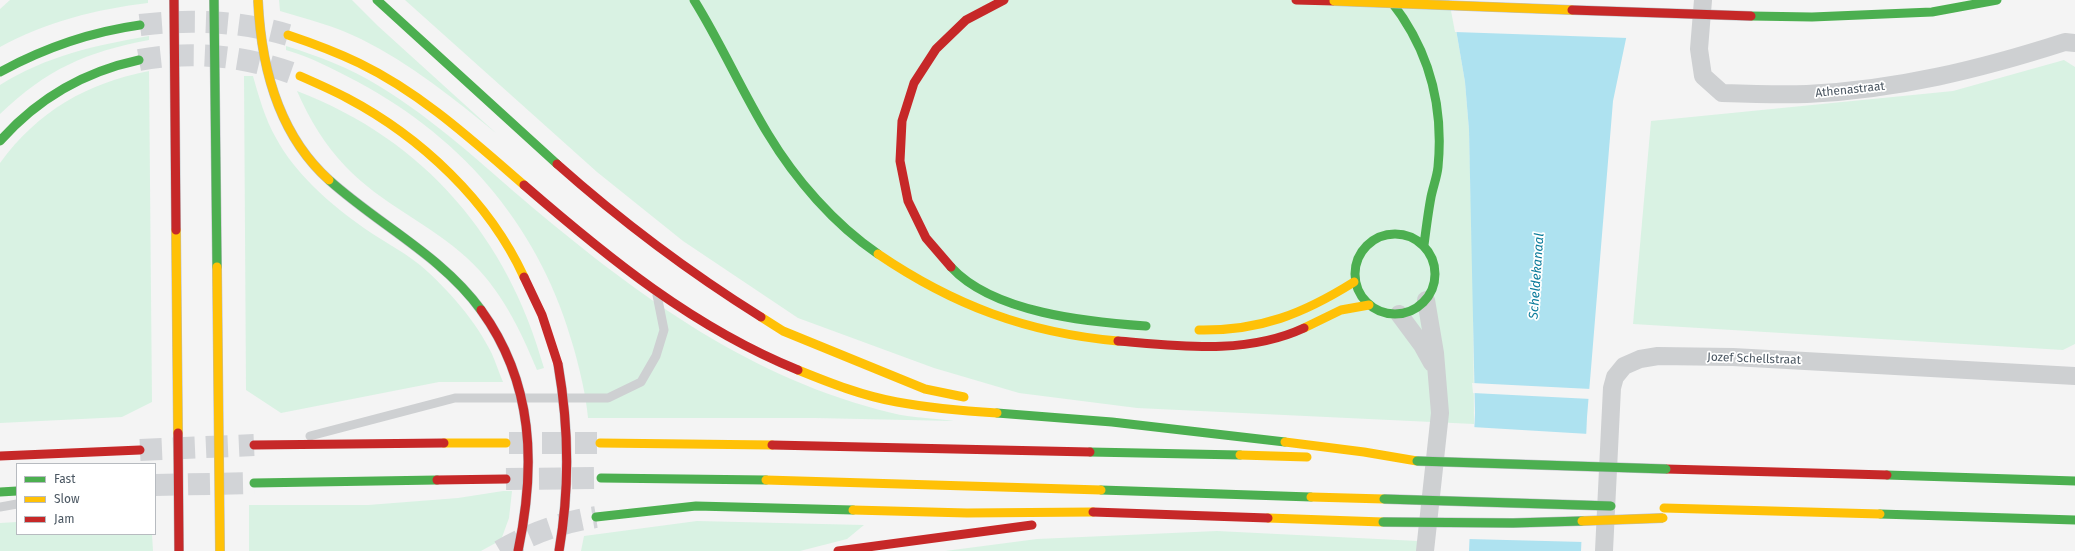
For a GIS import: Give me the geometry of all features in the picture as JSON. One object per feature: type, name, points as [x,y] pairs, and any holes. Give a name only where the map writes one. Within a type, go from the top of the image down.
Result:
[{"type":"main road","points":[[174,0],[179,551]]},
{"type":"main road","points":[[214,0],[220,551]]},
{"type":"main road","points":[[258,0],[258,16],[271,82],[282,114],[296,141],[314,164],[340,190],[428,256],[462,286],[486,317],[506,351],[515,375],[524,411],[530,448],[530,486],[526,523],[518,551]]},
{"type":"main road","points":[[377,0],[581,185],[672,257],[745,307],[783,331],[830,351],[925,389],[970,398]]},
{"type":"main road","points":[[694,0],[728,58],[756,115],[804,186],[834,219],[873,251],[907,275],[948,297],[987,314],[1029,326],[1078,336],[1230,346],[1254,344],[1279,338],[1300,330],[1341,308],[1354,305],[1369,305]]},
{"type":"main road","points":[[1004,0],[991,5],[962,23],[936,47],[917,74],[907,101],[900,130],[899,162],[905,192],[916,220],[934,248],[950,265],[982,289],[1018,305],[1056,317],[1158,327]]},
{"type":"main road","points":[[1296,0],[1812,17],[1932,12],[1997,0]]},
{"type":"main road","points":[[1390,0],[1402,12],[1420,45],[1434,83],[1439,124],[1438,168],[1431,196],[1424,245]]},
{"type":"main road","points":[[0,72],[58,45],[87,35],[140,25]]},
{"type":"main road","points":[[288,35],[315,43],[350,57],[384,75],[422,100],[592,241],[656,290],[709,325],[759,353],[816,378],[895,402],[1061,417],[1417,461],[2075,481]]},
{"type":"main road","points":[[0,141],[12,127],[52,93],[80,78],[116,64],[139,60]]},
{"type":"main road","points":[[300,76],[322,85],[385,120],[441,163],[465,188],[492,221],[525,275],[539,307],[558,364],[567,421],[569,469],[566,517],[560,551]]},
{"type":"main road","points":[[1419,214],[1431,196]]},
{"type":"main road","points":[[1401,234],[1409,226]]},
{"type":"main road","points":[[1401,234],[1413,237],[1424,245],[1434,262],[1434,282],[1426,300],[1414,309],[1399,314],[1388,314],[1369,305],[1360,295],[1354,282],[1354,269],[1358,256],[1365,245],[1382,236],[1401,234]]},
{"type":"main road","points":[[1190,329],[1238,330],[1262,326],[1288,318],[1326,300],[1354,282]]},
{"type":"main road","points":[[993,403],[1061,417]]},
{"type":"main road","points":[[254,445],[285,443],[506,443]]},
{"type":"main road","points":[[600,443],[814,445],[1317,458]]},
{"type":"main road","points":[[0,456],[140,450]]},
{"type":"main road","points":[[1332,458],[1386,457]]},
{"type":"main road","points":[[601,478],[818,481],[1624,507]]},
{"type":"main road","points":[[254,483],[395,479],[506,479]]},
{"type":"main road","points":[[0,492],[16,491]]},
{"type":"main road","points":[[596,517],[696,506],[967,513],[1084,512],[1383,522],[1514,523],[1661,511],[1763,511],[2075,520]]},
{"type":"main road","points":[[1083,522],[1217,516]]},
{"type":"main road","points":[[838,551],[1044,524]]},
{"type":"street","name":"Athenastraat","points":[[1703,0],[1699,49],[1703,76],[1722,93],[1807,94],[1897,85],[1978,68],[2066,42],[2075,42]]},
{"type":"street","points":[[1425,551],[1440,413],[1438,373],[1426,300]]},
{"type":"street","points":[[1399,314],[1422,345],[1438,373]]},
{"type":"street","name":"Jozef Schellstraat","points":[[1604,551],[1612,388],[1615,376],[1624,366],[1640,359],[1658,356],[1734,357],[2075,376]]},
{"type":"lane","points":[[285,443],[455,398],[608,398],[641,382],[656,356],[664,330],[656,290]]},
{"type":"lane","points":[[0,507],[16,504]]},
{"type":"green space","points":[[10,0],[148,0],[148,3],[110,9],[72,18],[35,30],[0,47],[0,9]]},
{"type":"green space","points":[[279,0],[352,0],[378,26],[496,133],[448,94],[397,59],[361,39],[341,30],[280,11]]},
{"type":"green space","points":[[405,0],[1451,0],[1465,82],[1469,130],[1473,274],[1474,424],[1137,408],[1019,393],[934,368],[798,318],[683,241],[597,172]]},
{"type":"green space","points":[[149,36],[149,40],[106,50],[68,65],[34,85],[0,114],[0,85],[17,75],[35,66],[72,53],[110,43]]},
{"type":"green space","points":[[286,46],[322,58],[345,68],[400,99],[439,128],[573,241],[614,273],[700,331],[745,357],[792,379],[841,398],[900,415],[954,421],[815,418],[588,418],[584,392],[574,349],[560,306],[542,266],[520,228],[494,193],[465,161],[433,132],[397,105],[332,68],[305,56],[286,50]]},
{"type":"green space","points":[[2064,60],[2075,67],[2075,344],[2063,350],[1633,324],[1651,121],[1953,91]]},
{"type":"green space","points":[[149,71],[152,402],[122,417],[0,423],[0,163],[31,128],[47,114],[66,102],[105,83],[126,76]]},
{"type":"green space","points":[[244,76],[253,76],[272,131],[283,151],[292,163],[312,185],[346,214],[412,259],[441,284],[470,318],[478,330],[492,354],[503,382],[439,382],[281,413],[246,390]]},
{"type":"green space","points":[[297,91],[343,112],[385,137],[422,166],[455,199],[484,236],[508,277],[528,321],[544,368],[537,370],[524,340],[500,296],[479,270],[453,246],[437,234],[389,203],[359,180],[331,150],[307,112]]},
{"type":"green space","points":[[512,491],[509,518],[501,540],[481,551],[249,551],[249,505],[368,505],[458,498]]},
{"type":"green space","points":[[697,521],[864,525],[847,539],[800,551],[581,551],[584,536]]},
{"type":"green space","points":[[16,522],[16,535],[152,535],[153,551],[0,551],[0,523]]},
{"type":"green space","points":[[1217,531],[1418,541],[1417,551],[945,551],[1037,539]]},
{"type":"water","name":"Scheldekanaal","points":[[1451,0],[1632,10],[1613,101],[1587,417],[1581,551],[1469,551],[1475,413],[1469,130],[1465,82]]},
{"type":"pier","points":[[1449,0],[1636,0],[1628,38],[1455,32]]},
{"type":"pier","points":[[1472,383],[1591,389],[1591,399],[1473,393]]},
{"type":"pier","points":[[1472,427],[1589,434],[1584,542],[1468,539]]},
{"type":"tunnel","points":[[140,25],[178,22],[215,22],[270,30],[288,35]]},
{"type":"tunnel","points":[[139,60],[180,55],[221,57],[261,64],[300,76]]},
{"type":"tunnel","points":[[509,443],[600,443]]},
{"type":"tunnel","points":[[140,450],[254,445]]},
{"type":"tunnel","points":[[506,479],[601,478]]},
{"type":"tunnel","points":[[156,485],[254,483]]},
{"type":"tunnel","points":[[500,551],[522,539],[558,525],[596,517]]},
{"type":"traffic: fast","points":[[214,0],[217,267]]},
{"type":"traffic: fast","points":[[377,0],[557,164]]},
{"type":"traffic: fast","points":[[694,0],[758,117],[790,168],[831,215],[878,254]]},
{"type":"traffic: fast","points":[[1390,0],[1404,19],[1415,38],[1424,58],[1436,100],[1439,122],[1438,167],[1430,203],[1424,245]]},
{"type":"traffic: fast","points":[[1751,16],[1812,17],[1932,12],[1997,0]]},
{"type":"traffic: fast","points":[[0,72],[50,48],[103,32],[140,25]]},
{"type":"traffic: fast","points":[[0,141],[30,112],[63,89],[99,72],[139,60]]},
{"type":"traffic: fast","points":[[329,180],[448,273],[481,310]]},
{"type":"traffic: fast","points":[[1387,234],[1403,234],[1424,245],[1435,266],[1435,274],[1435,282],[1424,303],[1403,314],[1387,314],[1373,308],[1366,303],[1361,296],[1355,282],[1355,266],[1361,252],[1366,245],[1373,240],[1387,234]]},
{"type":"traffic: fast","points":[[951,267],[969,283],[991,295],[1016,305],[1070,318],[1146,326]]},
{"type":"traffic: fast","points":[[997,413],[1112,422],[1285,442]]},
{"type":"traffic: fast","points":[[1090,452],[1240,455]]},
{"type":"traffic: fast","points":[[1417,461],[1666,469]]},
{"type":"traffic: fast","points":[[1887,475],[2075,481]]},
{"type":"traffic: fast","points":[[601,478],[766,480]]},
{"type":"traffic: fast","points":[[254,483],[437,480]]},
{"type":"traffic: fast","points":[[1101,490],[1311,497]]},
{"type":"traffic: fast","points":[[0,492],[16,491]]},
{"type":"traffic: fast","points":[[1384,499],[1611,506]]},
{"type":"traffic: fast","points":[[596,517],[696,506],[853,510]]},
{"type":"traffic: fast","points":[[1880,514],[2075,520]]},
{"type":"traffic: fast","points":[[1383,522],[1513,523],[1582,521]]},
{"type":"traffic: slow","points":[[258,0],[263,50],[268,74],[276,98],[285,120],[297,142],[311,162],[329,180]]},
{"type":"traffic: slow","points":[[1334,1],[1572,10]]},
{"type":"traffic: slow","points":[[288,35],[359,63],[404,88],[445,118],[524,185]]},
{"type":"traffic: slow","points":[[300,76],[341,95],[374,114],[401,132],[426,152],[472,197],[492,222],[524,277]]},
{"type":"traffic: slow","points":[[176,230],[178,433]]},
{"type":"traffic: slow","points":[[878,254],[934,288],[992,314],[1053,331],[1118,341]]},
{"type":"traffic: slow","points":[[217,267],[220,551]]},
{"type":"traffic: slow","points":[[1199,330],[1221,330],[1261,324],[1299,312],[1354,282]]},
{"type":"traffic: slow","points":[[1304,328],[1341,310],[1369,305]]},
{"type":"traffic: slow","points":[[761,317],[783,331],[925,389],[964,397]]},
{"type":"traffic: slow","points":[[798,370],[847,389],[884,399],[934,408],[997,413]]},
{"type":"traffic: slow","points":[[1285,442],[1364,452],[1417,461]]},
{"type":"traffic: slow","points":[[444,443],[506,443]]},
{"type":"traffic: slow","points":[[600,443],[772,445]]},
{"type":"traffic: slow","points":[[1240,455],[1307,457]]},
{"type":"traffic: slow","points":[[766,480],[1101,490]]},
{"type":"traffic: slow","points":[[1311,497],[1384,499]]},
{"type":"traffic: slow","points":[[1664,508],[1880,514]]},
{"type":"traffic: slow","points":[[853,510],[967,513],[1093,512]]},
{"type":"traffic: slow","points":[[1268,518],[1383,522]]},
{"type":"traffic: slow","points":[[1582,521],[1663,518]]},
{"type":"traffic: jam","points":[[174,0],[176,230]]},
{"type":"traffic: jam","points":[[951,267],[926,238],[908,201],[900,161],[902,121],[914,83],[936,49],[966,20],[1004,0]]},
{"type":"traffic: jam","points":[[1296,0],[1334,1]]},
{"type":"traffic: jam","points":[[1572,10],[1751,16]]},
{"type":"traffic: jam","points":[[557,164],[605,205],[681,264],[761,317]]},
{"type":"traffic: jam","points":[[524,185],[620,264],[687,312],[723,334],[798,370]]},
{"type":"traffic: jam","points":[[524,277],[542,315],[558,364]]},
{"type":"traffic: jam","points":[[481,310],[499,338],[512,366],[521,396],[526,426],[528,457],[527,488],[524,519],[518,551]]},
{"type":"traffic: jam","points":[[1118,341],[1189,346],[1236,345],[1282,337],[1304,328]]},
{"type":"traffic: jam","points":[[558,364],[562,388],[567,458],[565,504],[559,551]]},
{"type":"traffic: jam","points":[[178,433],[179,551]]},
{"type":"traffic: jam","points":[[254,445],[444,443]]},
{"type":"traffic: jam","points":[[772,445],[1090,452]]},
{"type":"traffic: jam","points":[[0,456],[140,450]]},
{"type":"traffic: jam","points":[[1666,469],[1887,475]]},
{"type":"traffic: jam","points":[[437,480],[506,479]]},
{"type":"traffic: jam","points":[[1093,512],[1268,518]]},
{"type":"traffic: jam","points":[[838,551],[1032,525]]}]
